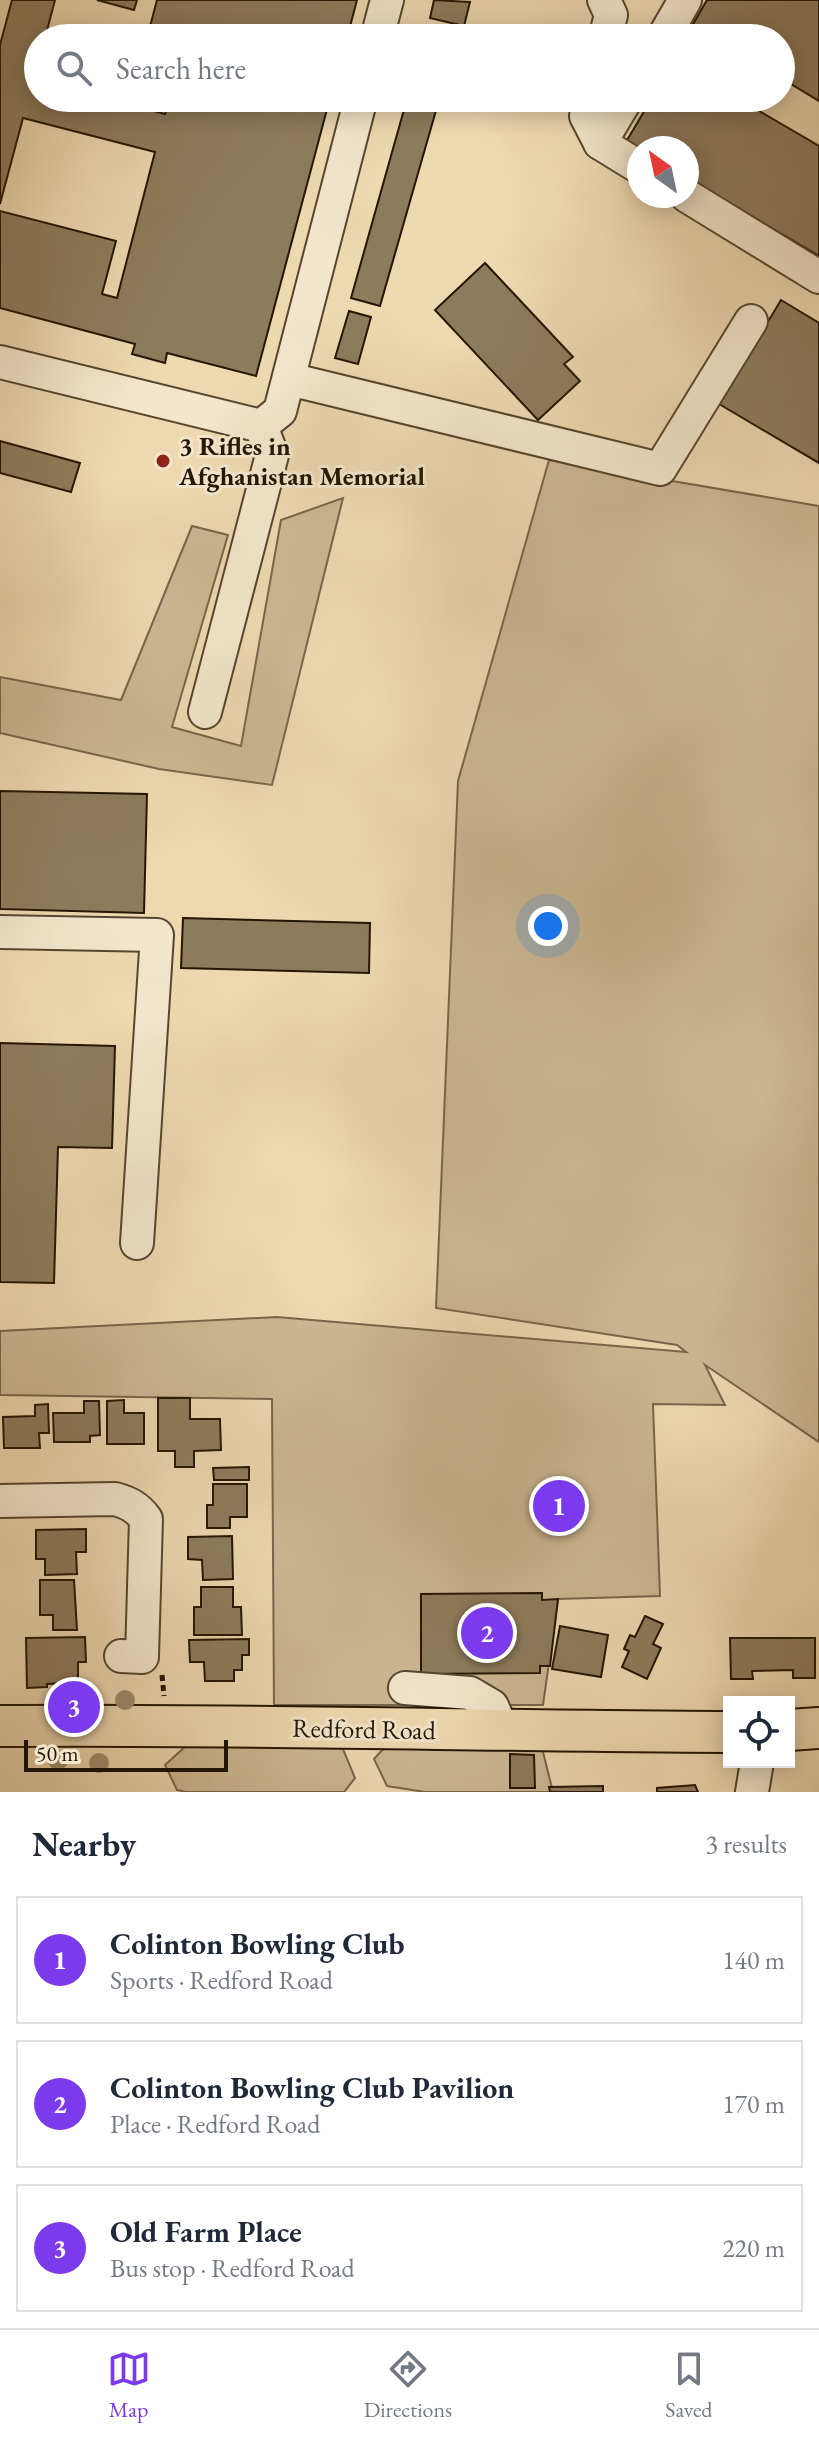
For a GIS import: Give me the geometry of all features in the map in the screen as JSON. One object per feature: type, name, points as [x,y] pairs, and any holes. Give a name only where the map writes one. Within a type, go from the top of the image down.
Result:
[{"type":"main road","name":"Redford Road","points":[[0,1726],[723,1732]]},
{"type":"main road","points":[[795,1730],[819,1728]]},
{"type":"street","points":[[381,24],[387,0]]},
{"type":"street","points":[[604,0],[611,15],[609,24]]},
{"type":"street","points":[[671,24],[685,0]]},
{"type":"street","points":[[261,426],[280,411],[357,112]]},
{"type":"street","points":[[587,112],[600,143],[627,160]]},
{"type":"street","points":[[600,143],[619,112]]},
{"type":"street","points":[[699,203],[819,277]]},
{"type":"street","points":[[289,379],[660,469],[751,321]]},
{"type":"street","points":[[0,362],[261,426]]},
{"type":"street","points":[[205,712],[272,455],[261,426]]},
{"type":"street","points":[[0,932],[157,935],[137,1243]]},
{"type":"street","points":[[0,1501],[115,1499],[132,1504],[142,1513],[146,1519],[131,1656]]},
{"type":"street","points":[[405,1688],[470,1693],[492,1706],[503,1731]]},
{"type":"street","points":[[752,1792],[756,1768]]},
{"type":"path","points":[[131,1656],[164,1676],[165,1725]]},
{"type":"shaded area","points":[[549,460],[819,506],[819,1442],[705,1365],[725,1405],[653,1404],[660,1596],[558,1599],[543,1705],[274,1705],[272,1399],[0,1395],[0,1331],[277,1317],[686,1352],[677,1345],[436,1308],[458,781]]},
{"type":"shaded area","points":[[343,498],[272,785],[159,769],[0,733],[0,677],[121,700],[192,526],[228,535],[172,727],[241,746],[281,520]]},
{"type":"shaded area","points":[[316,1735],[343,1749],[355,1778],[344,1792],[186,1792],[177,1790],[165,1765],[188,1744]]},
{"type":"shaded area","points":[[445,1741],[541,1744],[553,1792],[425,1792],[387,1786],[374,1759],[384,1748]]},
{"type":"building","points":[[12,0],[55,0],[49,24],[24,24],[24,112],[326,112],[256,376],[167,353],[165,363],[132,354],[135,344],[0,308],[0,211],[116,241],[102,294],[117,298],[155,152],[23,118],[0,204],[0,45]]},
{"type":"building","points":[[97,0],[137,0],[134,10]]},
{"type":"building","points":[[157,0],[357,0],[351,24],[151,24]]},
{"type":"building","points":[[434,0],[470,2],[464,24],[430,18]]},
{"type":"building","points":[[707,0],[819,0],[819,101],[795,86],[795,24],[693,24]]},
{"type":"building","points":[[403,112],[436,112],[380,306],[351,298]]},
{"type":"building","points":[[644,112],[761,112],[819,146],[819,256],[699,185],[699,136],[630,136]]},
{"type":"building","points":[[485,263],[573,357],[564,364],[580,381],[538,420],[435,310]]},
{"type":"building","points":[[781,300],[819,323],[819,463],[719,404]]},
{"type":"building","points":[[349,311],[371,317],[358,364],[335,358]]},
{"type":"building","points":[[0,441],[80,463],[71,492],[0,473]]},
{"type":"building","points":[[0,791],[147,794],[144,913],[0,909]]},
{"type":"building","points":[[183,918],[370,923],[369,973],[181,968]]},
{"type":"building","points":[[0,1043],[115,1046],[112,1148],[58,1147],[54,1283],[0,1282]]},
{"type":"building","points":[[158,1398],[190,1398],[190,1419],[220,1419],[221,1450],[194,1451],[194,1467],[175,1467],[175,1451],[158,1451]]},
{"type":"building","points":[[124,1400],[124,1413],[144,1413],[144,1444],[107,1444],[107,1401]]},
{"type":"building","points":[[84,1401],[99,1401],[100,1435],[90,1436],[90,1442],[54,1442],[53,1413],[84,1413]]},
{"type":"building","points":[[48,1404],[49,1433],[39,1433],[40,1448],[4,1448],[3,1417],[35,1416],[35,1405]]},
{"type":"building","points":[[249,1467],[249,1480],[214,1480],[213,1468]]},
{"type":"building","points":[[213,1484],[247,1484],[247,1517],[230,1517],[230,1528],[207,1528],[207,1505],[213,1505]]},
{"type":"building","points":[[86,1529],[86,1552],[76,1552],[77,1574],[45,1575],[45,1559],[36,1559],[36,1530]]},
{"type":"building","points":[[232,1536],[233,1579],[203,1580],[202,1560],[188,1559],[188,1537]]},
{"type":"building","points":[[40,1580],[74,1580],[77,1630],[53,1630],[53,1615],[40,1615]]},
{"type":"building","points":[[201,1587],[233,1587],[233,1607],[241,1607],[242,1635],[194,1635],[194,1607],[201,1607]]},
{"type":"building","points":[[542,1593],[542,1600],[558,1599],[550,1666],[540,1666],[540,1673],[421,1674],[421,1594]]},
{"type":"building","points":[[645,1616],[663,1624],[653,1644],[661,1648],[647,1679],[622,1667],[629,1651],[624,1649],[630,1635],[635,1637]]},
{"type":"building","points":[[560,1626],[608,1635],[601,1677],[552,1669]]},
{"type":"building","points":[[85,1637],[86,1662],[78,1662],[78,1683],[27,1688],[26,1638]]},
{"type":"building","points":[[730,1638],[815,1638],[815,1678],[793,1678],[793,1670],[752,1671],[753,1679],[731,1679]]},
{"type":"building","points":[[249,1639],[249,1655],[242,1655],[242,1670],[234,1670],[234,1681],[205,1681],[204,1662],[190,1662],[189,1640]]},
{"type":"building","points":[[510,1754],[534,1755],[535,1788],[510,1788]]},
{"type":"building","points":[[695,1785],[698,1792],[657,1792],[657,1788]]},
{"type":"building","points":[[603,1786],[603,1792],[550,1792],[549,1787]]},
{"type":"place","name":"3 Rifles in Afghanistan Memorial","points":[[163,461]]},
{"type":"place","name":"Colinton Bowling Club","points":[[559,1506]]},
{"type":"place","name":"Colinton Bowling Club Pavilion","points":[[487,1633]]},
{"type":"place","name":"Old Farm Place","points":[[74,1707]]}]
